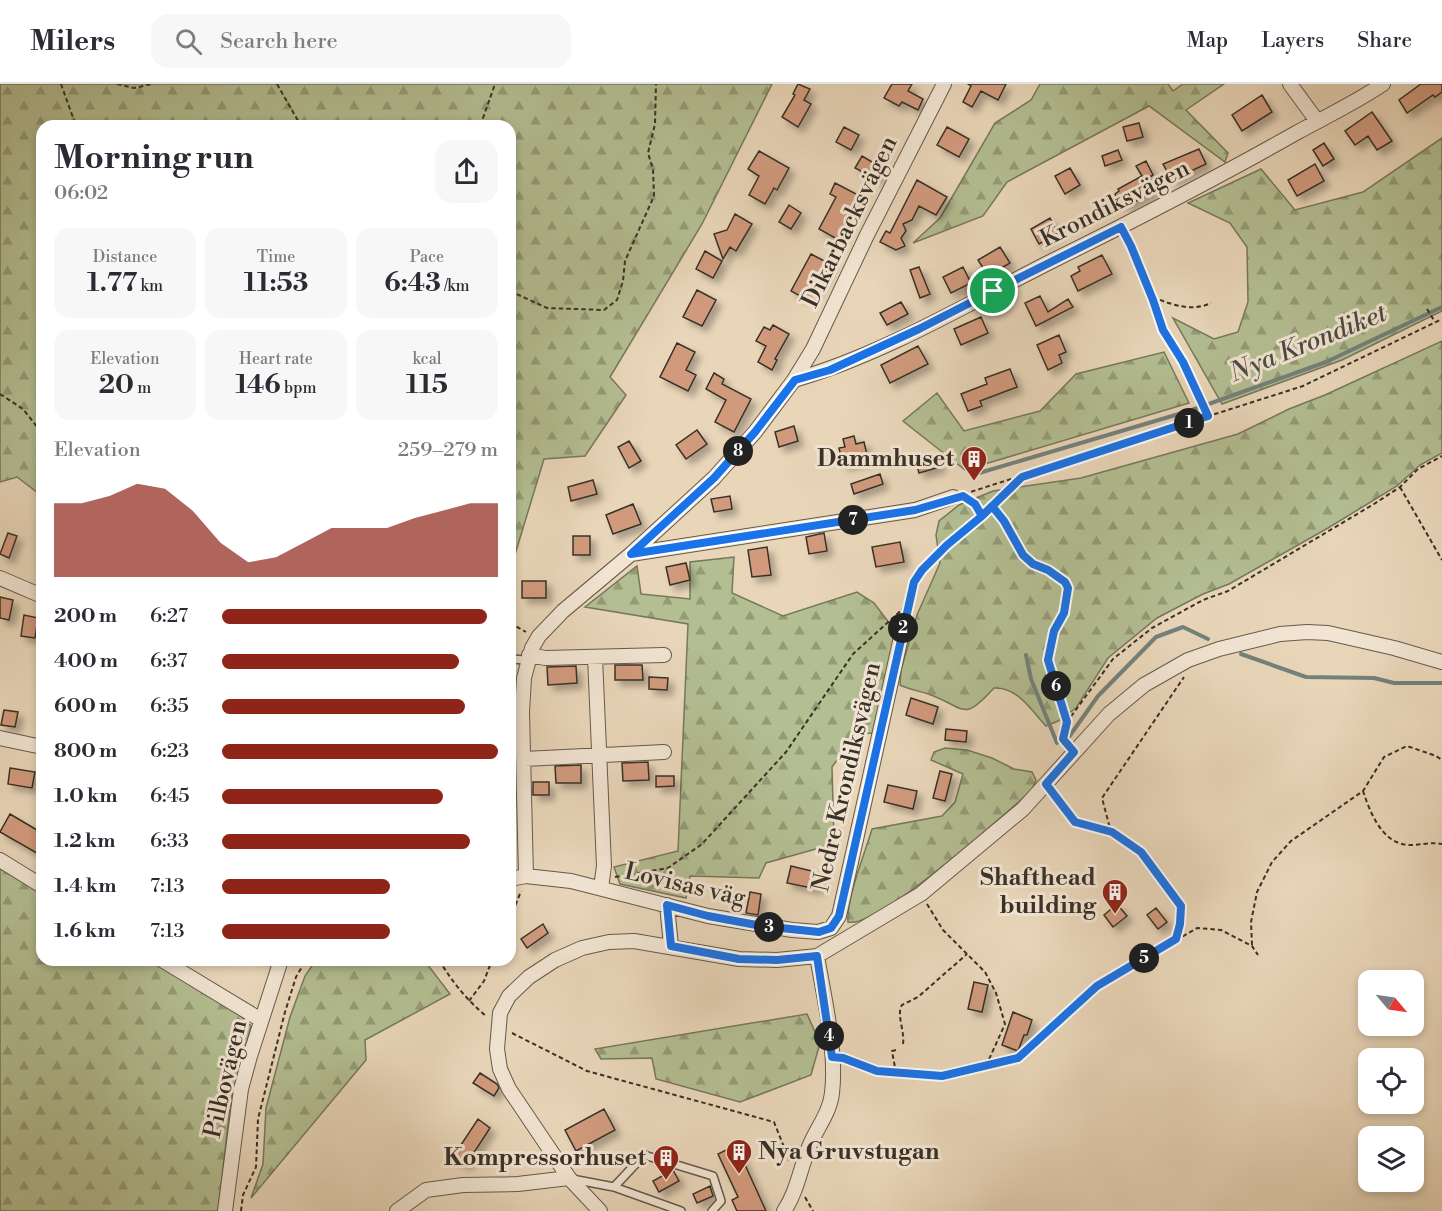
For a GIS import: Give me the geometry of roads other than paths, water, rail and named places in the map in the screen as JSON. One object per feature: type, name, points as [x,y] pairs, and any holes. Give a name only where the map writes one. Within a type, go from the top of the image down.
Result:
[{"type":"street","name":"Dikarbacksvägen","points":[[526,876],[522,694],[528,658],[538,638],[571,603],[631,554],[714,478],[755,432],[795,380],[813,349],[944,84]]},
{"type":"street","points":[[1290,84],[1317,121]]},
{"type":"street","name":"Krondiksvägen","points":[[795,380],[830,370],[919,329],[1216,178],[1317,121],[1352,105],[1383,84]]},
{"type":"street","points":[[631,554],[915,510],[953,497]]},
{"type":"street","points":[[0,578],[36,593]]},
{"type":"street","points":[[600,1211],[569,1178],[509,1089],[500,1069],[497,1049],[500,1013],[509,996],[529,977],[555,960],[582,948],[609,942],[634,941],[739,959],[777,960],[817,956],[921,894],[1023,809],[1109,714],[1144,685],[1188,660],[1219,649],[1280,634],[1328,633],[1383,645],[1442,662]]},
{"type":"street","name":"Nedre Krondiksvägen","points":[[833,926],[839,916],[901,637]]},
{"type":"street","points":[[528,658],[664,655]]},
{"type":"street","points":[[595,657],[604,866],[602,883]]},
{"type":"street","points":[[0,738],[36,746]]},
{"type":"street","points":[[524,759],[664,752]]},
{"type":"street","points":[[0,860],[36,882]]},
{"type":"street","name":"Lovisas väg","points":[[516,878],[526,876],[602,883],[708,916],[792,930],[819,932],[833,926]]},
{"type":"street","points":[[667,905],[671,946]]},
{"type":"street","points":[[784,1211],[798,1183],[809,1147],[828,1108],[832,1093],[832,1057],[817,956]]},
{"type":"street","points":[[172,966],[261,1020]]},
{"type":"street","name":"Pilbovägen","points":[[225,1211],[241,1089],[279,966]]},
{"type":"street","points":[[397,1211],[426,1190],[464,1185],[518,1185],[569,1178]]},
{"type":"lane","points":[[516,659],[528,658]]},
{"type":"lane","points":[[614,1187],[644,1155],[713,1176],[722,1201],[712,1211]]},
{"type":"lane","points":[[569,1178],[614,1187],[681,1211]]},
{"type":"waterway","name":"Nya Krondiket","points":[[979,473],[1189,411],[1326,362],[1442,307]]},
{"type":"waterway","points":[[1066,741],[1098,696],[1156,637],[1183,627],[1208,639]]},
{"type":"waterway","points":[[1241,654],[1306,677],[1374,678],[1394,683],[1442,683]]},
{"type":"waterway","points":[[1026,655],[1031,679],[1057,743]]},
{"type":"place","name":"Dammhuset","points":[[974,482]]},
{"type":"place","name":"Shafthead building","points":[[1115,915]]},
{"type":"place","name":"Nya Gruvstugan","points":[[739,1175]]},
{"type":"place","name":"Kompressorhuset","points":[[666,1181]]}]
